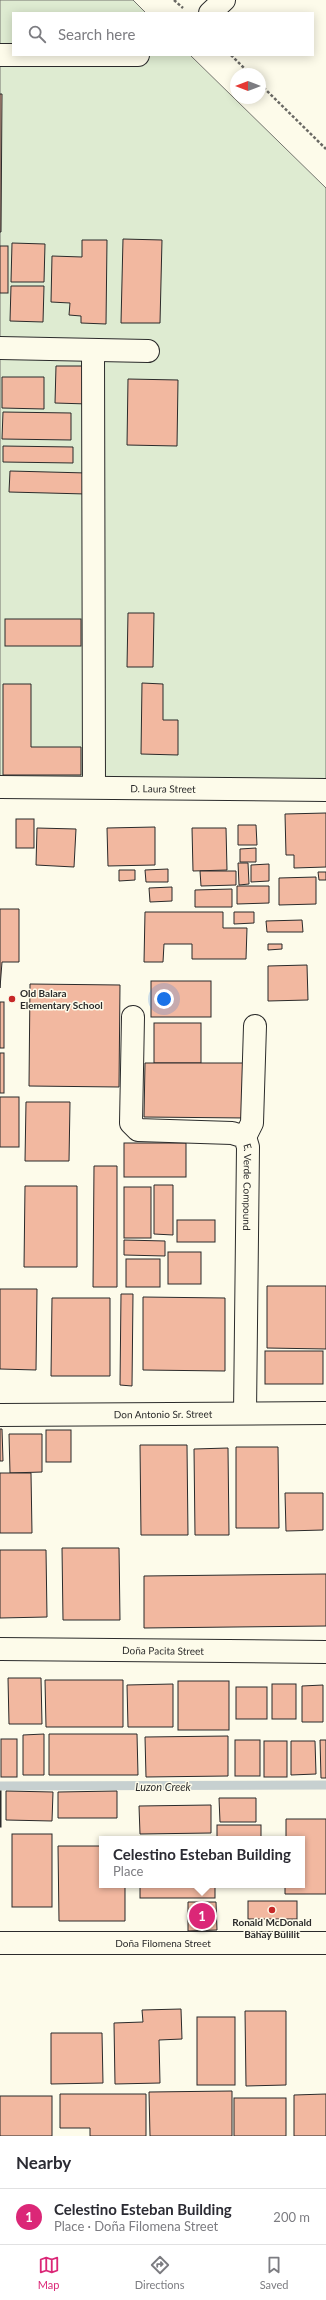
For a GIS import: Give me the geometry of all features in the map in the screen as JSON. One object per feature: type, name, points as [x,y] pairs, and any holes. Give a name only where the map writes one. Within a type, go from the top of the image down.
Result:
[{"type":"street","points":[[211,12],[224,0]]},
{"type":"street","points":[[0,55],[12,55]]},
{"type":"street","points":[[0,348],[148,351]]},
{"type":"street","points":[[93,351],[94,786]]},
{"type":"street","name":"D. Laura Street","points":[[0,787],[94,786],[326,790]]},
{"type":"street","name":"E. Verde Compound","points":[[133,1017],[131,1123],[138,1130],[232,1133],[245,1136],[248,1147],[245,1413]]},
{"type":"street","points":[[245,1136],[252,1123],[256,1026]]},
{"type":"street","name":"Don Antonio Sr. Street","points":[[0,1415],[326,1413]]},
{"type":"street","name":"Doña Pacita Street","points":[[0,1649],[326,1652]]},
{"type":"street","name":"Doña Filomena Street","points":[[0,1943],[326,1943]]},
{"type":"path","points":[[174,0],[187,12]]},
{"type":"path","points":[[232,56],[244,68]]},
{"type":"path","points":[[266,90],[326,149]]},
{"type":"green space","points":[[0,0],[133,0],[145,12],[12,12],[12,56],[191,56],[230,94],[230,104],[240,104],[326,188],[326,782],[0,779]]},
{"type":"building","points":[[0,94],[2,94],[1,232],[0,232]]},
{"type":"building","points":[[123,239],[162,240],[160,323],[121,323]]},
{"type":"building","points":[[82,240],[107,240],[106,324],[81,323],[81,316],[69,315],[70,303],[51,302],[52,256],[82,257]]},
{"type":"building","points":[[12,243],[45,244],[44,282],[11,282]]},
{"type":"building","points":[[0,246],[8,246],[8,293],[0,293]]},
{"type":"building","points":[[11,286],[44,286],[43,322],[10,321]]},
{"type":"building","points":[[56,366],[88,366],[88,404],[55,403]]},
{"type":"building","points":[[2,377],[44,377],[44,409],[2,408]]},
{"type":"building","points":[[128,379],[178,380],[177,446],[127,445]]},
{"type":"building","points":[[3,412],[71,413],[71,440],[2,439]]},
{"type":"building","points":[[3,446],[73,447],[73,463],[3,462]]},
{"type":"building","points":[[10,471],[87,473],[86,494],[9,492]]},
{"type":"building","points":[[128,613],[154,613],[153,667],[127,667]]},
{"type":"building","points":[[5,619],[81,619],[81,646],[5,646]]},
{"type":"building","points":[[142,683],[163,684],[163,720],[178,720],[178,755],[141,754]]},
{"type":"building","points":[[3,684],[31,684],[31,747],[81,747],[81,775],[3,775]]},
{"type":"building","points":[[326,813],[326,867],[294,868],[294,855],[286,855],[285,814]]},
{"type":"building","points":[[16,819],[34,819],[34,848],[16,848]]},
{"type":"building","points":[[238,825],[256,825],[257,845],[238,845]]},
{"type":"building","points":[[155,827],[155,865],[108,866],[107,828]]},
{"type":"building","points":[[37,828],[76,829],[74,867],[36,865]]},
{"type":"building","points":[[192,828],[226,828],[227,870],[193,871]]},
{"type":"building","points":[[256,848],[256,862],[240,862],[240,849]]},
{"type":"building","points":[[238,863],[248,863],[249,884],[239,885]]},
{"type":"building","points":[[269,864],[269,881],[251,882],[251,865]]},
{"type":"building","points":[[168,869],[168,882],[146,882],[145,870]]},
{"type":"building","points":[[119,870],[135,870],[135,880],[119,881]]},
{"type":"building","points":[[200,871],[236,871],[236,885],[201,886]]},
{"type":"building","points":[[318,872],[326,872],[326,880],[319,880]]},
{"type":"building","points":[[316,877],[316,904],[279,905],[279,878]]},
{"type":"building","points":[[237,886],[269,886],[269,903],[237,904]]},
{"type":"building","points":[[172,887],[172,901],[150,902],[149,888]]},
{"type":"building","points":[[232,889],[232,907],[195,907],[195,890]]},
{"type":"building","points":[[0,909],[19,909],[19,962],[2,962],[0,988]]},
{"type":"building","points":[[145,912],[223,912],[223,928],[247,928],[246,959],[192,959],[192,944],[164,944],[163,962],[144,962]]},
{"type":"building","points":[[234,912],[254,912],[254,923],[234,924]]},
{"type":"building","points":[[302,920],[303,932],[267,932],[266,921]]},
{"type":"building","points":[[268,944],[282,944],[282,949],[268,950]]},
{"type":"building","points":[[307,965],[308,1000],[268,1001],[268,966]]},
{"type":"building","points":[[151,981],[211,981],[211,1017],[151,1017]]},
{"type":"building","points":[[30,984],[120,985],[119,1087],[29,1086]]},
{"type":"building","points":[[0,1002],[4,1002],[4,1048],[0,1048]]},
{"type":"building","points":[[154,1023],[201,1023],[201,1063],[154,1063]]},
{"type":"building","points":[[0,1053],[4,1053],[4,1093],[0,1093]]},
{"type":"building","points":[[145,1063],[247,1063],[246,1118],[144,1117]]},
{"type":"building","points":[[0,1097],[19,1097],[19,1147],[0,1147]]},
{"type":"building","points":[[26,1102],[70,1102],[69,1161],[25,1161]]},
{"type":"building","points":[[124,1143],[186,1143],[186,1177],[124,1177]]},
{"type":"building","points":[[94,1166],[117,1166],[117,1287],[93,1287]]},
{"type":"building","points":[[154,1185],[173,1185],[173,1235],[154,1234]]},
{"type":"building","points":[[25,1186],[77,1186],[77,1267],[24,1267]]},
{"type":"building","points":[[124,1187],[151,1187],[151,1238],[124,1238]]},
{"type":"building","points":[[177,1220],[215,1220],[215,1242],[177,1242]]},
{"type":"building","points":[[124,1240],[165,1241],[165,1256],[124,1255]]},
{"type":"building","points":[[168,1252],[201,1252],[201,1284],[168,1284]]},
{"type":"building","points":[[126,1259],[160,1259],[160,1287],[126,1287]]},
{"type":"building","points":[[267,1286],[326,1286],[326,1349],[267,1348]]},
{"type":"building","points":[[0,1289],[37,1289],[36,1370],[0,1369]]},
{"type":"building","points":[[121,1294],[133,1294],[132,1386],[120,1385]]},
{"type":"building","points":[[143,1297],[225,1298],[225,1371],[143,1370]]},
{"type":"building","points":[[52,1298],[110,1298],[110,1376],[51,1376]]},
{"type":"building","points":[[265,1351],[323,1351],[323,1384],[265,1384]]},
{"type":"building","points":[[0,1429],[2,1429],[3,1461],[0,1461]]},
{"type":"building","points":[[46,1430],[71,1430],[71,1462],[46,1462]]},
{"type":"building","points":[[9,1434],[42,1434],[42,1472],[10,1473]]},
{"type":"building","points":[[140,1445],[187,1445],[188,1535],[141,1535]]},
{"type":"building","points":[[236,1447],[278,1447],[279,1528],[236,1528]]},
{"type":"building","points":[[228,1448],[229,1535],[195,1535],[194,1449]]},
{"type":"building","points":[[0,1473],[31,1473],[32,1533],[0,1533]]},
{"type":"building","points":[[285,1493],[323,1493],[323,1530],[286,1531]]},
{"type":"building","points":[[62,1548],[119,1548],[120,1620],[63,1620]]},
{"type":"building","points":[[0,1550],[46,1550],[47,1617],[0,1618]]},
{"type":"building","points":[[326,1574],[326,1626],[144,1628],[144,1576]]},
{"type":"building","points":[[8,1678],[41,1678],[42,1724],[9,1724]]},
{"type":"building","points":[[45,1680],[123,1680],[123,1727],[46,1727]]},
{"type":"building","points":[[178,1681],[229,1681],[229,1730],[178,1730]]},
{"type":"building","points":[[173,1684],[173,1727],[128,1727],[127,1685]]},
{"type":"building","points":[[272,1684],[296,1684],[296,1719],[272,1719]]},
{"type":"building","points":[[323,1685],[323,1722],[302,1722],[302,1686]]},
{"type":"building","points":[[236,1687],[267,1687],[267,1719],[236,1719]]},
{"type":"building","points":[[44,1734],[44,1775],[23,1775],[23,1735]]},
{"type":"building","points":[[49,1734],[137,1734],[138,1775],[49,1775]]},
{"type":"building","points":[[228,1736],[228,1776],[146,1777],[145,1737]]},
{"type":"building","points":[[1,1739],[17,1739],[17,1777],[1,1777]]},
{"type":"building","points":[[235,1740],[260,1740],[260,1776],[235,1776]]},
{"type":"building","points":[[320,1740],[326,1740],[326,1778],[321,1778]]},
{"type":"building","points":[[264,1741],[287,1741],[287,1777],[264,1777]]},
{"type":"building","points":[[291,1741],[315,1741],[316,1774],[291,1775]]},
{"type":"building","points":[[1,1791],[1,1827],[0,1827]]},
{"type":"building","points":[[6,1791],[53,1792],[52,1821],[6,1820]]},
{"type":"building","points":[[117,1791],[117,1818],[58,1818],[58,1792]]},
{"type":"building","points":[[219,1798],[256,1798],[256,1822],[220,1822]]},
{"type":"building","points":[[211,1805],[211,1833],[140,1834],[139,1806]]},
{"type":"building","points":[[286,1819],[326,1819],[326,1894],[285,1894],[285,1888],[305,1888],[305,1836],[286,1836]]},
{"type":"building","points":[[217,1825],[261,1825],[261,1836],[217,1836]]},
{"type":"building","points":[[12,1834],[52,1834],[52,1907],[12,1907]]},
{"type":"building","points":[[58,1846],[99,1846],[99,1888],[125,1888],[125,1921],[59,1921]]},
{"type":"building","points":[[140,1888],[215,1888],[215,1898],[140,1898]]},
{"type":"building","name":"Ronald McDonald Bahay Bulilit","points":[[248,1901],[297,1901],[297,1919],[248,1919]]},
{"type":"building","points":[[188,1902],[216,1902],[217,1930],[188,1931]]},
{"type":"building","points":[[181,2009],[182,2039],[159,2040],[160,2083],[115,2084],[114,2023],[143,2022],[142,2010]]},
{"type":"building","points":[[245,2011],[286,2011],[286,2085],[246,2086]]},
{"type":"building","points":[[197,2017],[235,2017],[235,2085],[197,2085]]},
{"type":"building","points":[[51,2033],[102,2033],[103,2083],[51,2084]]},
{"type":"building","points":[[232,2091],[232,2136],[150,2136],[149,2092]]},
{"type":"building","points":[[60,2094],[146,2094],[146,2136],[90,2136],[90,2128],[60,2128]]},
{"type":"building","points":[[326,2094],[326,2136],[294,2136],[294,2095]]},
{"type":"building","points":[[0,2096],[52,2096],[52,2136],[0,2136]]},
{"type":"building","points":[[234,2098],[286,2098],[286,2136],[234,2136]]},
{"type":"waterway","name":"Luzon Creek","points":[[0,1786],[326,1785]]},
{"type":"place","name":"Old Balara Elementary School","points":[[12,999]]},
{"type":"place","name":"Ronald McDonald Bahay Bulilit","points":[[272,1910]]},
{"type":"place","name":"Celestino Esteban Building","points":[[202,1916]]}]
